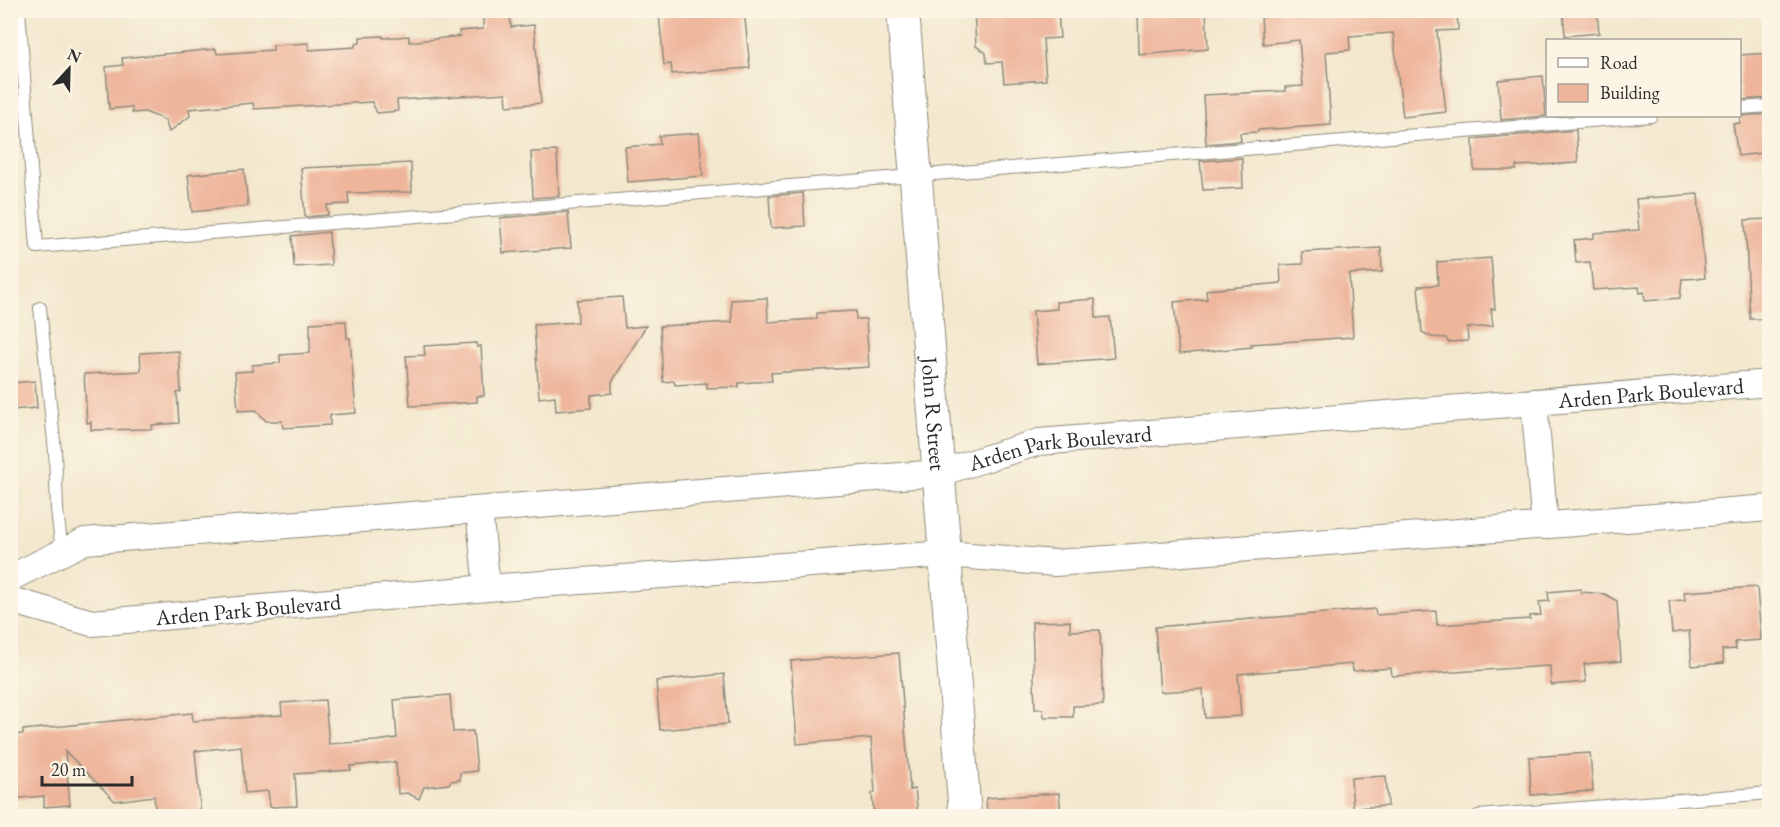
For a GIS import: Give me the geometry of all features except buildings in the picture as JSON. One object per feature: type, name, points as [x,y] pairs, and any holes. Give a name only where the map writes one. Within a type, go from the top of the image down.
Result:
[{"type":"street","name":"John R Street","points":[[903,10],[965,816]]},
{"type":"street","name":"Arden Park Boulevard","points":[[10,578],[84,541],[939,473],[1039,442],[1770,383]]},
{"type":"street","name":"Arden Park Boulevard","points":[[1534,402],[1545,526]]},
{"type":"street","name":"Arden Park Boulevard","points":[[10,600],[92,623],[487,588],[946,554],[1055,563],[1770,508]]},
{"type":"street","points":[[479,510],[487,588]]},
{"type":"lane","points":[[19,10],[37,247],[1639,117]]},
{"type":"lane","points":[[1741,108],[1770,106]]},
{"type":"lane","points":[[40,308],[56,451],[57,510],[62,552]]},
{"type":"lane","points":[[1478,816],[1770,793]]}]
